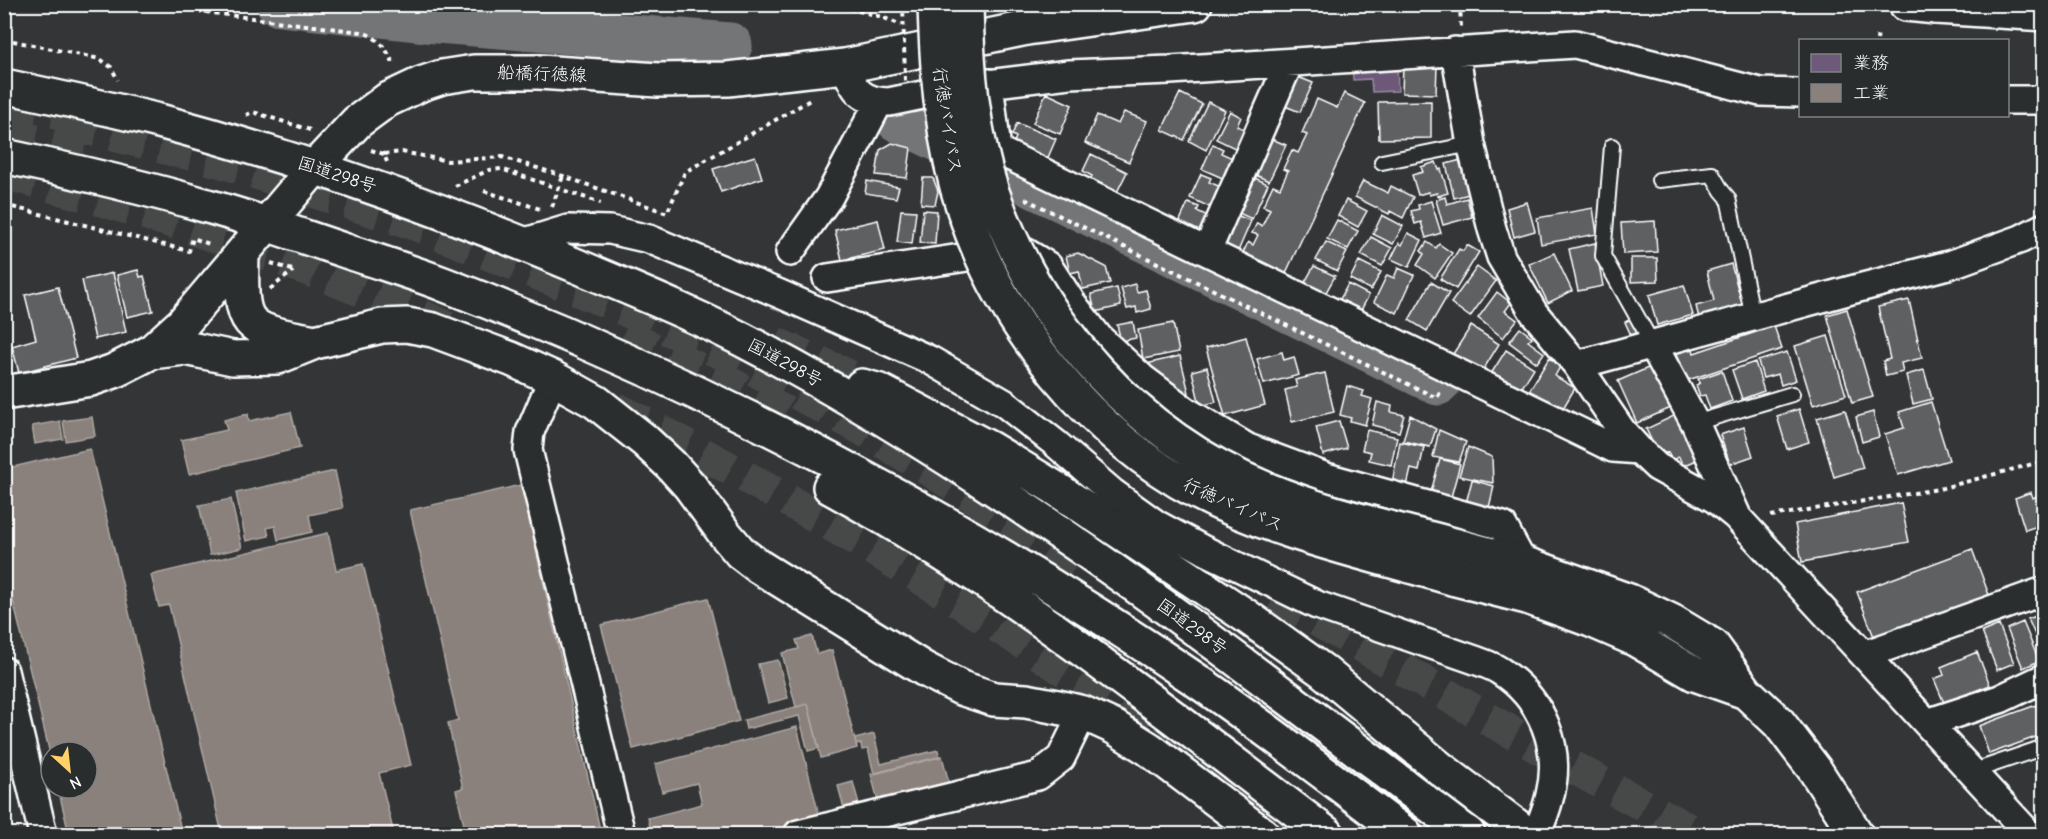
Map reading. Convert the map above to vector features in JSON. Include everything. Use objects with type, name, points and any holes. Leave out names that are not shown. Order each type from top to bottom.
[{"type":"main road","name":"行徳バイパス","points":[[935,4],[941,109],[947,141],[964,211],[984,259],[1010,310],[1048,364],[1103,424],[1133,450],[1168,475],[1200,493],[1256,518],[1305,535],[1452,578],[1527,597],[1635,639],[1695,674],[1746,693]]},
{"type":"main road","name":"行徳バイパス","points":[[966,4],[966,59],[978,135],[992,191],[1024,264],[1047,306],[1073,343],[1105,380],[1143,415],[1183,445],[1220,468],[1265,489],[1305,503],[1523,563],[1629,601],[1673,622],[1713,646],[1746,693],[1779,723],[1815,770],[1856,834]]},
{"type":"main road","name":"船橋行徳線","points":[[4,393],[91,379],[124,367],[151,352],[183,323],[315,167],[367,113],[405,91],[442,77],[474,72],[539,72],[658,80],[728,79],[845,66],[1027,28],[1195,4]]},
{"type":"main road","points":[[1926,5],[2043,14]]},
{"type":"main road","name":"国道298号","points":[[4,86],[156,120],[369,185],[522,243],[670,305],[757,347],[893,424],[1006,495],[1237,660],[1468,834]]},
{"type":"main road","points":[[4,156],[209,206],[439,282],[551,327],[715,401],[928,514],[1059,592],[1195,680],[1406,834]]},
{"type":"main road","points":[[242,254],[241,295],[249,321],[259,330],[315,342]]},
{"type":"main road","points":[[151,352],[185,348],[233,358],[278,357],[315,342],[382,326],[407,325],[433,330],[511,359],[553,378],[596,402],[644,440],[690,486],[730,540],[758,566],[924,669],[961,688],[994,699],[1026,701],[1083,713],[1114,727],[1149,749],[1262,834]]},
{"type":"main road","points":[[757,347],[833,377],[880,392],[989,448],[1056,488],[1246,616],[1323,671],[1441,769],[1527,834]]},
{"type":"main road","points":[[625,360],[783,461],[866,506],[938,550],[1038,617],[1327,834]]},
{"type":"street","points":[[845,66],[853,87],[879,102],[888,102],[956,88],[1069,74],[1289,63],[1575,44],[1760,92],[1799,93]]},
{"type":"street","points":[[1455,51],[1471,144],[1492,229],[1501,257],[1534,313],[1577,365],[1639,450],[1657,467],[1715,499],[1739,519],[2029,834]]},
{"type":"street","points":[[1206,251],[1289,63]]},
{"type":"street","points":[[989,83],[997,150],[1613,448],[1639,450]]},
{"type":"street","points":[[956,88],[965,145],[979,195],[1001,252]]},
{"type":"street","points":[[2009,99],[2043,100]]},
{"type":"street","points":[[790,252],[829,197],[879,102]]},
{"type":"street","points":[[4,173],[84,174]]},
{"type":"street","points":[[1577,365],[1952,264],[2020,239],[2043,227]]},
{"type":"street","points":[[522,243],[568,229],[610,230],[649,239],[801,303],[930,360],[1004,403],[1113,493],[1156,524],[1194,545],[1317,605],[1499,670],[1521,687],[1534,702],[1550,738],[1554,761],[1553,779],[1550,796],[1537,834]]},
{"type":"street","points":[[826,278],[1001,252],[1025,252],[1048,266],[1072,303],[1099,338],[1142,378],[1186,411],[1248,448],[1326,477],[1503,526],[1523,563]]},
{"type":"street","points":[[1653,345],[1695,423],[1739,519]]},
{"type":"street","points":[[553,378],[530,432],[528,450],[621,834]]},
{"type":"street","points":[[1864,655],[2043,591]]},
{"type":"street","points":[[4,671],[43,834]]},
{"type":"street","points":[[1927,723],[2000,699],[2043,678]]},
{"type":"street","points":[[798,834],[1038,776],[1061,758],[1083,713]]},
{"type":"lane","points":[[1382,162],[1471,144]]},
{"type":"lane","points":[[1612,146],[1603,256],[1653,345]]},
{"type":"lane","points":[[1659,180],[1712,174],[1728,198],[1753,317]]},
{"type":"lane","points":[[1695,423],[1792,394]]},
{"type":"lane","points":[[1971,772],[2043,747]]},
{"type":"path","points":[[143,4],[373,35],[383,45],[396,70]]},
{"type":"path","points":[[832,4],[900,24],[930,47]]},
{"type":"path","points":[[903,4],[905,81]]},
{"type":"path","points":[[1877,39],[1878,31]]},
{"type":"path","points":[[4,39],[100,59],[111,68],[121,84]]},
{"type":"path","points":[[665,219],[685,172],[811,100]]},
{"type":"path","points":[[243,116],[253,112],[311,130]]},
{"type":"path","points":[[379,152],[384,154],[402,152],[448,161],[502,157],[667,213]]},
{"type":"path","points":[[384,154],[387,163],[392,168]]},
{"type":"path","points":[[453,187],[494,168],[611,206]]},
{"type":"path","points":[[484,191],[550,213],[563,176]]},
{"type":"path","points":[[1019,196],[1437,399],[1444,383]]},
{"type":"path","points":[[4,205],[189,251],[193,238],[211,244]]},
{"type":"path","points":[[267,290],[293,271],[274,264]]},
{"type":"path","points":[[1739,519],[1940,489],[2043,461]]},
{"type":"building: 業務","points":[[1397,62],[1398,91],[1372,92],[1371,79],[1353,80],[1352,64]]},
{"type":"building: 工業","points":[[291,412],[300,448],[189,474],[181,440],[227,430],[224,420],[248,414],[249,421]]},
{"type":"building: 工業","points":[[92,417],[95,436],[66,441],[63,421]]},
{"type":"building: 工業","points":[[60,421],[63,439],[35,444],[32,426]]},
{"type":"building: 工業","points":[[90,449],[182,834],[69,834],[61,800],[99,800],[99,740],[47,740],[4,563],[4,469]]},
{"type":"building: 工業","points":[[335,471],[343,508],[309,515],[312,532],[278,540],[275,526],[267,528],[269,536],[246,541],[236,493]]},
{"type":"building: 工業","points":[[521,485],[601,834],[466,834],[456,790],[463,788],[448,723],[458,720],[410,510]]},
{"type":"building: 工業","points":[[231,499],[242,548],[210,555],[199,505]]},
{"type":"building: 工業","points":[[328,533],[336,570],[363,564],[411,765],[379,773],[394,834],[222,834],[169,605],[159,607],[151,575]]},
{"type":"building: 工業","points":[[708,598],[739,721],[633,749],[601,625]]},
{"type":"building: 工業","points":[[812,636],[817,654],[832,650],[857,748],[821,758],[808,704],[796,707],[782,653],[799,649],[796,640]]},
{"type":"building: 工業","points":[[778,660],[788,698],[768,703],[758,664]]},
{"type":"building: 工業","points":[[808,704],[819,748],[808,751],[799,716],[746,729],[744,720]]},
{"type":"building: 工業","points":[[797,727],[820,819],[758,834],[652,834],[648,818],[702,804],[697,783],[662,792],[655,764]]},
{"type":"building: 工業","points":[[874,734],[881,764],[938,750],[940,757],[874,774],[868,749],[862,750],[861,744],[856,745],[855,739]]},
{"type":"building: 工業","points":[[942,756],[950,787],[879,805],[871,774]]},
{"type":"building: 工業","points":[[853,782],[860,808],[845,812],[838,786]]},
{"type":"building: その他","points":[[1403,66],[1437,66],[1436,94],[1402,93]]},
{"type":"building: その他","points":[[1293,75],[1313,83],[1300,112],[1280,104]]},
{"type":"building: その他","points":[[1046,93],[1072,105],[1060,134],[1033,123]]},
{"type":"building: その他","points":[[1180,93],[1202,104],[1184,140],[1162,130]]},
{"type":"building: その他","points":[[1344,93],[1365,103],[1285,275],[1242,255],[1248,242],[1253,245],[1258,235],[1252,233],[1257,223],[1262,226],[1270,209],[1263,206],[1273,185],[1280,188],[1288,171],[1283,169],[1292,150],[1298,153],[1307,135],[1302,133],[1317,99],[1337,108]]},
{"type":"building: その他","points":[[1431,101],[1431,138],[1379,139],[1378,102]]},
{"type":"building: その他","points":[[1208,102],[1225,110],[1206,150],[1189,141]]},
{"type":"building: その他","points":[[1230,111],[1241,117],[1237,126],[1251,132],[1241,151],[1216,139]]},
{"type":"building: その他","points":[[1124,112],[1147,121],[1129,162],[1085,143],[1097,115],[1118,124]]},
{"type":"building: その他","points":[[1017,123],[1056,139],[1046,162],[1012,148],[1016,137],[1012,135]]},
{"type":"building: その他","points":[[1267,137],[1286,145],[1269,181],[1251,173]]},
{"type":"building: その他","points":[[892,143],[911,148],[907,178],[876,175],[880,150]]},
{"type":"building: その他","points":[[1213,144],[1223,149],[1221,153],[1237,160],[1227,180],[1202,169]]},
{"type":"building: その他","points":[[1091,154],[1127,172],[1116,194],[1089,181],[1092,176],[1083,171]]},
{"type":"building: その他","points":[[755,156],[762,178],[721,192],[713,169]]},
{"type":"building: その他","points":[[1461,160],[1469,194],[1454,198],[1446,164]]},
{"type":"building: その他","points":[[1436,162],[1439,170],[1441,169],[1448,193],[1438,196],[1437,193],[1429,195],[1428,192],[1418,195],[1412,175],[1423,172],[1421,167]]},
{"type":"building: その他","points":[[1201,174],[1211,178],[1209,182],[1225,189],[1216,210],[1190,198]]},
{"type":"building: その他","points":[[1248,175],[1268,184],[1252,219],[1232,210]]},
{"type":"building: その他","points":[[923,178],[933,178],[938,191],[935,205],[921,204]]},
{"type":"building: その他","points":[[867,181],[899,187],[896,198],[865,193]]},
{"type":"building: その他","points":[[1363,181],[1388,193],[1391,186],[1413,197],[1403,218],[1390,211],[1389,214],[1355,197]]},
{"type":"building: その他","points":[[1445,197],[1447,204],[1467,198],[1472,217],[1443,225],[1436,200]]},
{"type":"building: その他","points":[[1346,200],[1367,211],[1358,227],[1338,216]]},
{"type":"building: その他","points":[[1431,201],[1441,233],[1426,238],[1421,222],[1415,224],[1411,211],[1419,209],[1418,205]]},
{"type":"building: その他","points":[[1527,202],[1535,231],[1514,237],[1507,208]]},
{"type":"building: その他","points":[[1188,203],[1199,207],[1197,211],[1212,218],[1203,239],[1177,227]]},
{"type":"building: その他","points":[[1593,208],[1597,234],[1541,244],[1537,218]]},
{"type":"building: その他","points":[[901,210],[916,211],[912,244],[897,242]]},
{"type":"building: その他","points":[[923,210],[937,211],[935,244],[920,243]]},
{"type":"building: その他","points":[[1231,213],[1251,221],[1236,256],[1216,247]]},
{"type":"building: その他","points":[[1382,215],[1403,226],[1393,244],[1373,234]]},
{"type":"building: その他","points":[[878,220],[885,250],[842,260],[835,230]]},
{"type":"building: その他","points":[[1337,220],[1358,231],[1348,249],[1327,239]]},
{"type":"building: その他","points":[[1655,221],[1657,252],[1623,254],[1621,223]]},
{"type":"building: その他","points":[[1408,233],[1422,240],[1409,267],[1391,259],[1399,243],[1402,245]]},
{"type":"building: その他","points":[[1371,237],[1392,248],[1382,266],[1361,255]]},
{"type":"building: その他","points":[[1326,242],[1347,252],[1337,271],[1316,260]]},
{"type":"building: その他","points":[[1427,242],[1436,248],[1439,244],[1452,253],[1435,278],[1417,265],[1424,254],[1421,251]]},
{"type":"building: その他","points":[[1595,243],[1603,286],[1578,291],[1569,249]]},
{"type":"building: その他","points":[[1467,245],[1479,252],[1456,289],[1440,279],[1459,249],[1463,251]]},
{"type":"building: その他","points":[[1078,253],[1106,267],[1110,283],[1083,289],[1079,271],[1070,273],[1066,256]]},
{"type":"building: その他","points":[[1554,253],[1572,291],[1548,303],[1529,264]]},
{"type":"building: その他","points":[[1631,258],[1657,258],[1658,281],[1631,282]]},
{"type":"building: その他","points":[[1359,261],[1381,272],[1371,290],[1350,279]]},
{"type":"building: その他","points":[[1731,264],[1745,314],[1701,326],[1696,306],[1714,301],[1707,271]]},
{"type":"building: その他","points":[[1314,266],[1335,276],[1325,294],[1304,284]]},
{"type":"building: その他","points":[[1477,267],[1496,281],[1470,317],[1451,303]]},
{"type":"building: その他","points":[[1398,268],[1414,275],[1397,313],[1374,302],[1387,275],[1394,278]]},
{"type":"building: その他","points":[[138,270],[140,277],[144,276],[153,311],[127,317],[117,275]]},
{"type":"building: その他","points":[[113,273],[126,332],[95,339],[82,280]]},
{"type":"building: その他","points":[[1431,282],[1449,293],[1427,331],[1409,320]]},
{"type":"building: その他","points":[[1135,284],[1137,292],[1146,290],[1151,309],[1137,313],[1136,307],[1127,309],[1121,288]]},
{"type":"building: その他","points":[[1348,284],[1369,295],[1359,314],[1338,303]]},
{"type":"building: その他","points":[[1684,285],[1693,315],[1657,325],[1649,295]]},
{"type":"building: その他","points":[[58,287],[76,358],[19,373],[12,346],[36,339],[25,295]]},
{"type":"building: その他","points":[[1117,288],[1121,306],[1095,312],[1091,294]]},
{"type":"building: その他","points":[[1497,292],[1511,303],[1505,311],[1517,320],[1503,338],[1478,318]]},
{"type":"building: その他","points":[[1909,300],[1922,358],[1901,363],[1903,372],[1886,376],[1883,361],[1890,359],[1878,307]]},
{"type":"building: その他","points":[[1847,309],[1873,397],[1852,403],[1827,315]]},
{"type":"building: その他","points":[[1636,316],[1647,338],[1635,344],[1625,322]]},
{"type":"building: その他","points":[[1133,322],[1136,338],[1121,341],[1117,325]]},
{"type":"building: その他","points":[[1173,323],[1179,352],[1143,359],[1138,330]]},
{"type":"building: その他","points":[[1471,326],[1499,344],[1480,375],[1451,357]]},
{"type":"building: その他","points":[[1774,326],[1782,349],[1685,381],[1675,351],[1692,346],[1694,353]]},
{"type":"building: その他","points":[[1520,328],[1532,337],[1528,341],[1544,353],[1537,363],[1509,342]]},
{"type":"building: その他","points":[[1828,336],[1846,395],[1813,405],[1795,346]]},
{"type":"building: その他","points":[[1246,337],[1265,405],[1225,416],[1206,348]]},
{"type":"building: その他","points":[[1506,350],[1534,368],[1518,394],[1489,377]]},
{"type":"building: その他","points":[[1282,352],[1284,360],[1294,357],[1299,375],[1264,384],[1257,359]]},
{"type":"building: その他","points":[[1787,352],[1796,380],[1781,385],[1778,374],[1763,378],[1758,361]]},
{"type":"building: その他","points":[[1180,356],[1189,393],[1179,396],[1152,373],[1150,363]]},
{"type":"building: その他","points":[[1549,358],[1561,365],[1555,376],[1575,388],[1562,410],[1529,391]]},
{"type":"building: その他","points":[[1755,362],[1764,391],[1742,399],[1732,370]]},
{"type":"building: その他","points":[[1655,365],[1673,407],[1637,423],[1618,381]]},
{"type":"building: その他","points":[[1207,367],[1216,402],[1200,406],[1192,371]]},
{"type":"building: その他","points":[[1924,370],[1932,399],[1913,404],[1906,375]]},
{"type":"building: その他","points":[[1722,371],[1732,401],[1710,409],[1705,395],[1700,396],[1696,385],[1700,383],[1698,379]]},
{"type":"building: その他","points":[[1325,373],[1334,412],[1292,422],[1285,390],[1297,387],[1295,380]]},
{"type":"building: その他","points":[[1347,386],[1364,391],[1362,396],[1372,399],[1365,425],[1350,421],[1351,418],[1340,415]]},
{"type":"building: その他","points":[[1377,402],[1392,406],[1391,412],[1404,415],[1399,432],[1372,425]]},
{"type":"building: その他","points":[[1931,402],[1949,460],[1898,475],[1885,434],[1904,428],[1899,412]]},
{"type":"building: その他","points":[[1799,409],[1809,442],[1787,449],[1777,416]]},
{"type":"building: その他","points":[[1845,410],[1863,468],[1834,477],[1817,418]]},
{"type":"building: その他","points":[[1873,412],[1879,437],[1862,442],[1856,417]]},
{"type":"building: その他","points":[[1678,414],[1699,459],[1683,466],[1679,457],[1672,460],[1668,452],[1659,456],[1646,429]]},
{"type":"building: その他","points":[[1410,415],[1436,429],[1430,447],[1403,441]]},
{"type":"building: その他","points":[[1339,421],[1347,448],[1323,455],[1316,427]]},
{"type":"building: その他","points":[[1744,427],[1753,456],[1730,464],[1720,435]]},
{"type":"building: その他","points":[[1367,430],[1397,437],[1391,465],[1369,460],[1371,452],[1362,450]]},
{"type":"building: その他","points":[[1439,430],[1466,442],[1459,462],[1433,457]]},
{"type":"building: その他","points":[[1400,442],[1424,447],[1419,471],[1411,469],[1407,486],[1392,483]]},
{"type":"building: その他","points":[[1468,447],[1492,457],[1493,483],[1459,476]]},
{"type":"building: その他","points":[[1440,459],[1460,464],[1451,497],[1431,492]]},
{"type":"building: その他","points":[[1472,480],[1494,486],[1488,512],[1465,507]]},
{"type":"building: その他","points":[[2031,492],[2033,498],[2037,496],[2044,514],[2044,524],[2025,530],[2015,498]]},
{"type":"building: その他","points":[[1901,503],[1909,542],[1802,562],[1795,524]]},
{"type":"building: その他","points":[[1972,549],[1989,595],[1874,637],[1857,592]]},
{"type":"building: その他","points":[[2044,613],[2044,655],[2028,619]]},
{"type":"building: その他","points":[[2023,622],[2039,661],[2023,668],[2007,629]]},
{"type":"building: その他","points":[[1999,625],[2014,663],[1997,670],[1982,632]]},
{"type":"building: その他","points":[[1977,652],[1990,685],[1944,703],[1934,679],[1944,675],[1941,667]]},
{"type":"building: その他","points":[[2036,705],[2044,724],[2044,734],[1989,754],[1979,726]]},
{"type":"waterway","points":[[279,4],[425,20],[730,45]]},
{"type":"waterway","points":[[897,119],[1438,383]]},
{"type":"tunnel","points":[[4,106],[92,118]]},
{"type":"tunnel","points":[[65,123],[222,162],[417,225],[607,302],[737,360],[862,429],[980,501],[1086,570]]},
{"type":"tunnel","points":[[4,133],[98,153]]},
{"type":"tunnel","points":[[4,173],[61,188],[229,241],[339,282],[447,327]]},
{"type":"tunnel","points":[[623,335],[726,381],[798,419]]},
{"type":"tunnel","points":[[775,343],[890,394]]},
{"type":"tunnel","points":[[615,408],[797,505],[974,611],[1300,834]]},
{"type":"tunnel","points":[[1275,596],[1563,762],[1697,834]]},
{"type":"tunnel","points":[[1385,803],[1427,834]]}]
